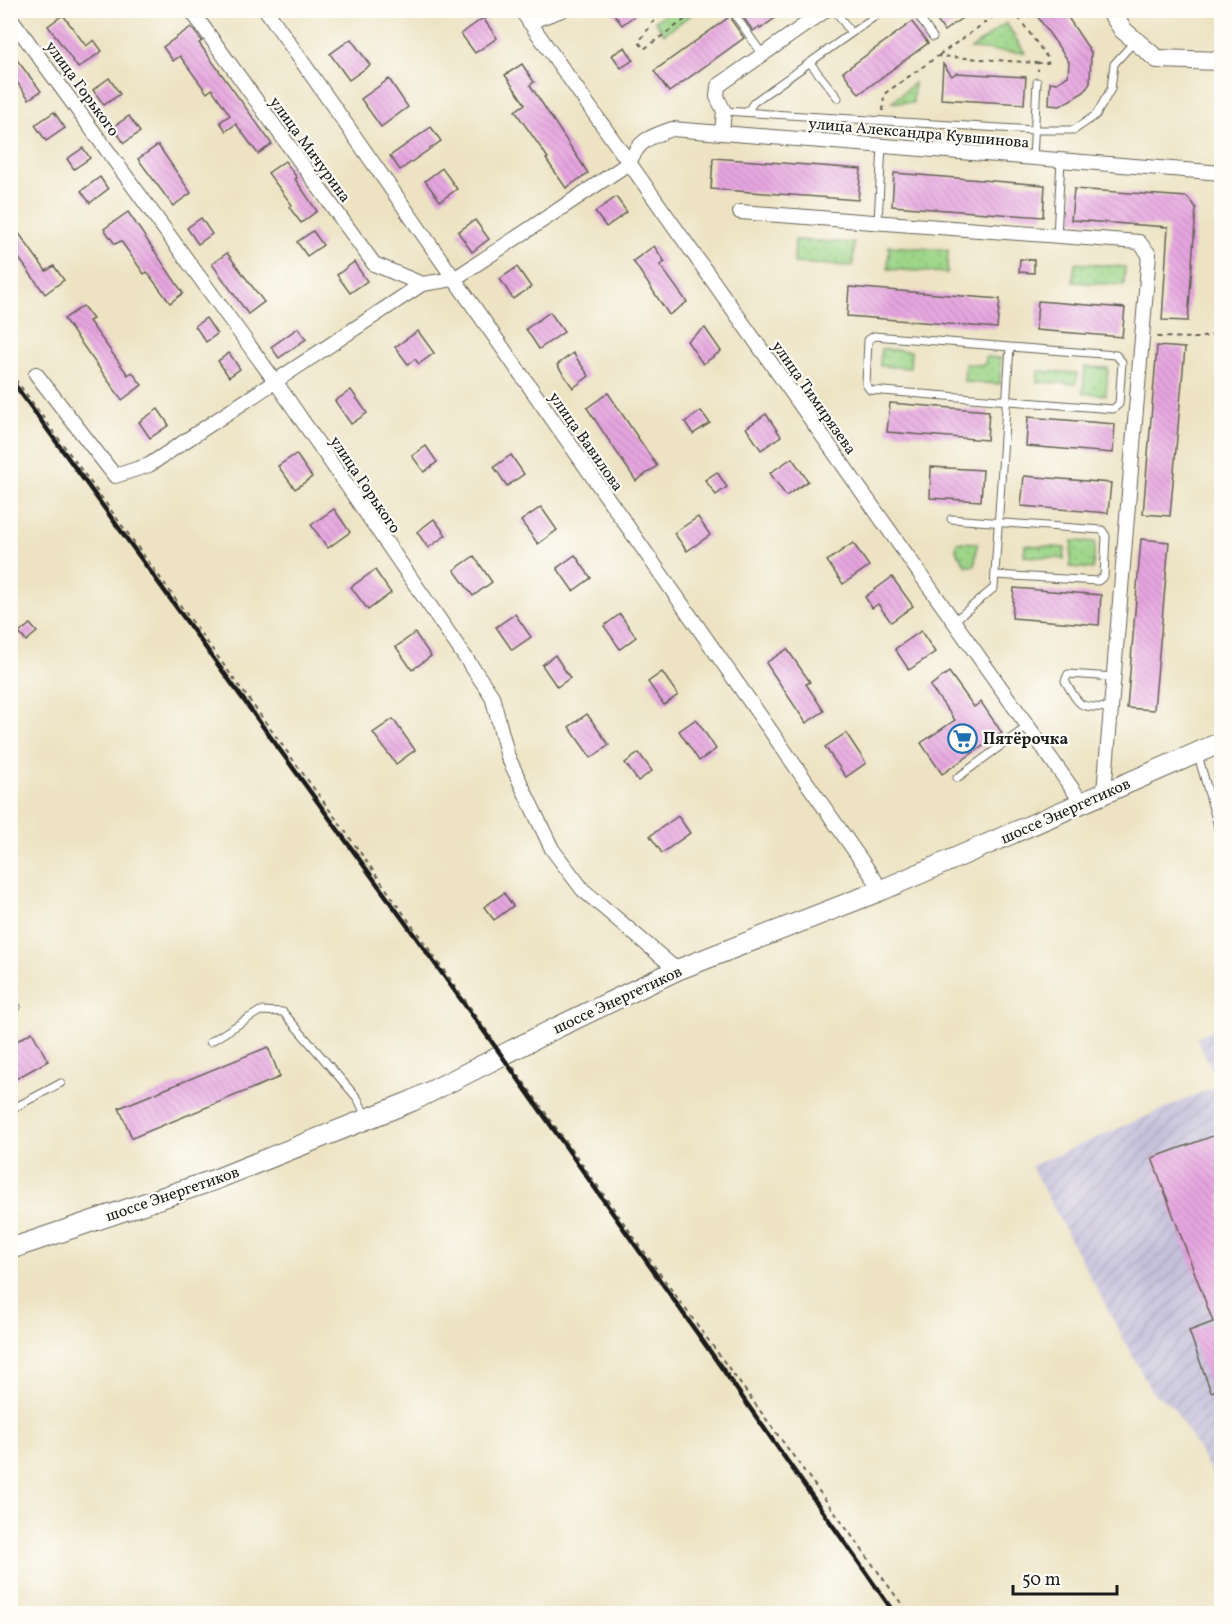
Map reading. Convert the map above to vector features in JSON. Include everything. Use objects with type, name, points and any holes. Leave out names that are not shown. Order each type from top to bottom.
[{"type":"main road","name":"шоссе Энергетиков","points":[[10,1249],[214,1180],[412,1101],[677,970],[882,890],[1221,742]]},
{"type":"street","name":"улица Мичурина","points":[[191,10],[374,264],[422,284]]},
{"type":"street","name":"улица Вавилова","points":[[266,10],[882,890]]},
{"type":"street","points":[[525,16],[562,10]]},
{"type":"street","points":[[722,132],[724,111],[717,97],[718,86],[826,10]]},
{"type":"street","points":[[1110,10],[1124,30],[1157,59],[1221,61]]},
{"type":"street","name":"улица Тимирязева","points":[[525,16],[1083,804]]},
{"type":"street","name":"улица Горького","points":[[10,17],[275,381],[492,696],[508,757],[552,849],[583,890],[677,970]]},
{"type":"street","name":"улица Александра Кувшинова","points":[[629,164],[635,149],[652,136],[672,129],[1221,173]]},
{"type":"street","points":[[36,374],[115,476],[149,465],[422,284],[454,279],[629,164]]},
{"type":"street","points":[[741,212],[1138,242],[1149,254],[1104,792]]},
{"type":"lane","points":[[835,10],[851,33]]},
{"type":"lane","points":[[747,112],[754,102],[884,10]]},
{"type":"lane","points":[[914,10],[933,37]]},
{"type":"lane","points":[[737,18],[763,55]]},
{"type":"lane","points":[[724,111],[1035,130],[1074,130],[1096,115],[1111,89],[1114,64],[1135,40]]},
{"type":"lane","points":[[810,63],[838,98]]},
{"type":"lane","points":[[1033,158],[1037,82]]},
{"type":"lane","points":[[878,222],[882,145]]},
{"type":"lane","points":[[1057,236],[1061,160]]},
{"type":"lane","points":[[874,336],[1116,356],[1122,362],[1119,404],[1113,409],[1007,400],[870,390],[866,384],[868,340],[874,336]]},
{"type":"lane","points":[[954,621],[994,588],[1010,347]]},
{"type":"lane","points":[[951,519],[1102,530],[1106,536],[1104,576],[1098,581],[995,575]]},
{"type":"lane","points":[[1111,708],[1083,706],[1078,703],[1065,681],[1068,674],[1114,677]]},
{"type":"lane","points":[[957,778],[1028,726]]},
{"type":"lane","points":[[1198,752],[1221,841]]},
{"type":"lane","points":[[210,1042],[260,1011],[283,1012],[358,1099],[367,1119]]},
{"type":"lane","points":[[10,1110],[61,1083]]},
{"type":"path","points":[[669,10],[653,22],[639,42],[644,49],[698,10]]},
{"type":"path","points":[[882,120],[884,94],[1004,10]]},
{"type":"path","points":[[938,56],[1048,63],[1049,60],[1013,10]]},
{"type":"path","points":[[1037,82],[1038,63]]},
{"type":"path","points":[[1142,337],[1198,338],[1221,333]]},
{"type":"path","points":[[10,372],[350,838],[665,1281],[909,1614]]},
{"type":"shaded area","points":[[1221,1027],[1221,1489],[1173,1407],[1152,1392],[1031,1166],[1219,1085],[1196,1037]]},
{"type":"green space","points":[[671,10],[695,12],[664,34],[655,21]]},
{"type":"green space","points":[[1006,23],[1025,53],[971,49]]},
{"type":"green space","points":[[914,83],[913,103],[892,102]]},
{"type":"green space","points":[[795,240],[854,243],[853,266],[794,263]]},
{"type":"green space","points":[[889,246],[948,250],[947,273],[888,269]]},
{"type":"green space","points":[[1075,263],[1125,267],[1124,285],[1073,282]]},
{"type":"green space","points":[[881,349],[911,351],[910,368],[880,366]]},
{"type":"green space","points":[[986,357],[1001,358],[1000,384],[964,382],[965,364],[985,365]]},
{"type":"green space","points":[[1085,367],[1108,368],[1106,395],[1083,393]]},
{"type":"green space","points":[[1038,371],[1077,373],[1076,384],[1037,382]]},
{"type":"green space","points":[[1072,541],[1095,542],[1093,569],[1070,567]]},
{"type":"green space","points":[[957,542],[977,543],[975,566],[966,566],[956,550]]},
{"type":"green space","points":[[1025,545],[1065,548],[1064,559],[1024,556]]},
{"type":"building","points":[[611,10],[642,10],[622,25]]},
{"type":"building","points":[[738,10],[786,10],[760,29],[759,27],[753,31],[741,14],[735,13]]},
{"type":"building","points":[[930,10],[973,10],[944,31]]},
{"type":"building","points":[[1033,10],[1063,10],[1091,52],[1090,83],[1084,92],[1060,106],[1049,105],[1050,82],[1057,83],[1068,76],[1069,62]]},
{"type":"building","points":[[63,15],[86,46],[94,40],[102,51],[78,68],[48,26]]},
{"type":"building","points":[[732,15],[732,21],[744,38],[669,92],[654,71]]},
{"type":"building","points":[[483,18],[497,38],[475,53],[461,34]]},
{"type":"building","points":[[912,22],[928,43],[859,94],[843,72]]},
{"type":"building","points":[[191,27],[202,41],[199,43],[272,144],[258,154],[236,124],[226,131],[220,122],[230,115],[212,89],[207,93],[180,56],[173,61],[163,47]]},
{"type":"building","points":[[351,39],[370,65],[349,80],[330,54]]},
{"type":"building","points":[[625,47],[633,60],[621,68],[612,55]]},
{"type":"building","points":[[10,51],[41,91],[29,99],[10,73]]},
{"type":"building","points":[[522,64],[534,82],[530,85],[588,173],[566,188],[515,111],[525,104],[505,75]]},
{"type":"building","points":[[943,64],[952,76],[956,73],[1026,77],[1024,104],[941,99]]},
{"type":"building","points":[[109,78],[120,94],[104,105],[93,90]]},
{"type":"building","points":[[389,79],[408,107],[381,127],[361,99]]},
{"type":"building","points":[[54,112],[65,128],[46,141],[35,125]]},
{"type":"building","points":[[129,116],[140,132],[124,143],[113,127]]},
{"type":"building","points":[[431,127],[441,141],[400,170],[390,156]]},
{"type":"building","points":[[158,145],[191,193],[173,206],[138,159]]},
{"type":"building","points":[[83,148],[90,158],[74,169],[67,159]]},
{"type":"building","points":[[713,158],[861,169],[858,200],[711,189]]},
{"type":"building","points":[[285,161],[317,211],[301,223],[289,207],[292,205],[268,173]]},
{"type":"building","points":[[442,168],[457,189],[440,201],[425,181]]},
{"type":"building","points":[[894,173],[1045,185],[1043,217],[892,206]]},
{"type":"building","points":[[100,177],[108,189],[90,203],[81,191]]},
{"type":"building","points":[[1074,189],[1187,197],[1196,208],[1188,321],[1162,320],[1168,227],[1071,220]]},
{"type":"building","points":[[616,197],[627,212],[606,227],[595,212]]},
{"type":"building","points":[[128,212],[183,293],[170,303],[147,272],[144,274],[121,241],[115,244],[104,229]]},
{"type":"building","points":[[201,218],[212,234],[198,244],[187,228]]},
{"type":"building","points":[[475,220],[489,239],[472,252],[458,232]]},
{"type":"building","points":[[313,231],[323,245],[307,256],[297,242]]},
{"type":"building","points":[[18,232],[46,271],[54,266],[64,280],[45,294],[10,246],[10,237]]},
{"type":"building","points":[[654,246],[665,262],[660,265],[687,302],[669,315],[633,261]]},
{"type":"building","points":[[227,253],[264,302],[248,314],[212,264]]},
{"type":"building","points":[[1020,259],[1034,260],[1034,273],[1019,272]]},
{"type":"building","points":[[354,262],[367,281],[350,293],[337,275]]},
{"type":"building","points":[[517,267],[531,287],[513,299],[500,279]]},
{"type":"building","points":[[849,287],[1000,299],[997,328],[847,316]]},
{"type":"building","points":[[1038,301],[1125,308],[1122,337],[1036,330]]},
{"type":"building","points":[[83,306],[93,319],[89,321],[128,375],[132,372],[142,385],[122,400],[64,319]]},
{"type":"building","points":[[550,312],[564,332],[539,349],[526,329]]},
{"type":"building","points":[[206,318],[217,334],[206,342],[195,326]]},
{"type":"building","points":[[298,328],[306,339],[279,358],[271,347]]},
{"type":"building","points":[[705,328],[721,351],[703,364],[687,341]]},
{"type":"building","points":[[418,331],[434,353],[419,364],[415,359],[408,364],[395,347]]},
{"type":"building","points":[[1157,346],[1185,348],[1170,516],[1143,514]]},
{"type":"building","points":[[229,353],[240,369],[229,377],[218,361]]},
{"type":"building","points":[[573,353],[589,376],[573,388],[557,365]]},
{"type":"building","points":[[351,390],[367,413],[351,424],[335,401]]},
{"type":"building","points":[[608,393],[657,466],[636,481],[587,408]]},
{"type":"building","points":[[890,403],[989,411],[987,440],[887,432]]},
{"type":"building","points":[[158,409],[169,425],[150,438],[139,422]]},
{"type":"building","points":[[701,411],[710,423],[693,434],[685,422]]},
{"type":"building","points":[[766,414],[781,436],[761,450],[746,428]]},
{"type":"building","points":[[1028,417],[1115,424],[1113,453],[1026,446]]},
{"type":"building","points":[[426,446],[437,462],[424,472],[412,456]]},
{"type":"building","points":[[296,454],[312,477],[295,489],[278,466]]},
{"type":"building","points":[[511,455],[524,474],[507,486],[494,467]]},
{"type":"building","points":[[792,458],[808,481],[786,496],[770,473]]},
{"type":"building","points":[[931,467],[983,470],[981,501],[930,498]]},
{"type":"building","points":[[717,472],[727,487],[716,495],[705,480]]},
{"type":"building","points":[[1024,476],[1111,483],[1108,513],[1021,506]]},
{"type":"building","points":[[541,507],[557,530],[538,544],[521,521]]},
{"type":"building","points":[[334,509],[350,532],[328,548],[311,525]]},
{"type":"building","points":[[698,517],[710,535],[687,551],[674,533]]},
{"type":"building","points":[[434,519],[446,535],[428,548],[417,532]]},
{"type":"building","points":[[1141,539],[1169,542],[1154,710],[1127,708]]},
{"type":"building","points":[[853,543],[869,566],[843,584],[827,561]]},
{"type":"building","points":[[575,555],[591,578],[573,591],[557,568]]},
{"type":"building","points":[[474,556],[492,582],[473,596],[454,570]]},
{"type":"building","points":[[375,570],[391,593],[368,610],[351,587]]},
{"type":"building","points":[[892,577],[913,606],[891,622],[878,604],[872,608],[865,597]]},
{"type":"building","points":[[1014,588],[1101,595],[1099,625],[1012,618]]},
{"type":"building","points":[[515,614],[531,637],[512,650],[496,627]]},
{"type":"building","points":[[620,614],[636,637],[620,649],[604,626]]},
{"type":"building","points":[[30,624],[37,632],[26,641],[19,633]]},
{"type":"building","points":[[921,631],[935,652],[909,670],[895,649]]},
{"type":"building","points":[[415,633],[431,656],[412,670],[396,647]]},
{"type":"building","points":[[787,649],[810,682],[806,684],[824,711],[806,723],[766,663]]},
{"type":"building","points":[[555,655],[570,678],[557,687],[542,665]]},
{"type":"building","points":[[662,672],[678,695],[664,705],[648,682]]},
{"type":"building","name":"Пятёрочка","points":[[949,672],[974,707],[981,702],[1002,733],[942,774],[921,743],[955,720],[930,686]]},
{"type":"building","points":[[587,714],[609,745],[591,758],[569,727]]},
{"type":"building","points":[[393,719],[415,750],[396,764],[373,733]]},
{"type":"building","points":[[696,719],[716,749],[699,761],[679,731]]},
{"type":"building","points":[[846,733],[866,763],[846,777],[825,747]]},
{"type":"building","points":[[639,753],[652,771],[638,781],[625,763]]},
{"type":"building","points":[[678,816],[690,833],[662,853],[650,836]]},
{"type":"building","points":[[504,893],[513,906],[494,920],[484,907]]},
{"type":"building","points":[[32,1032],[48,1061],[10,1082],[10,1045]]},
{"type":"building","points":[[268,1047],[280,1077],[132,1138],[119,1108]]},
{"type":"building","points":[[1221,1133],[1221,1388],[1211,1392],[1189,1331],[1213,1322],[1152,1158]]},
{"type":"railway","points":[[10,378],[502,1056],[895,1614]]},
{"type":"place","name":"Пятёрочка","points":[[962,738]]}]
